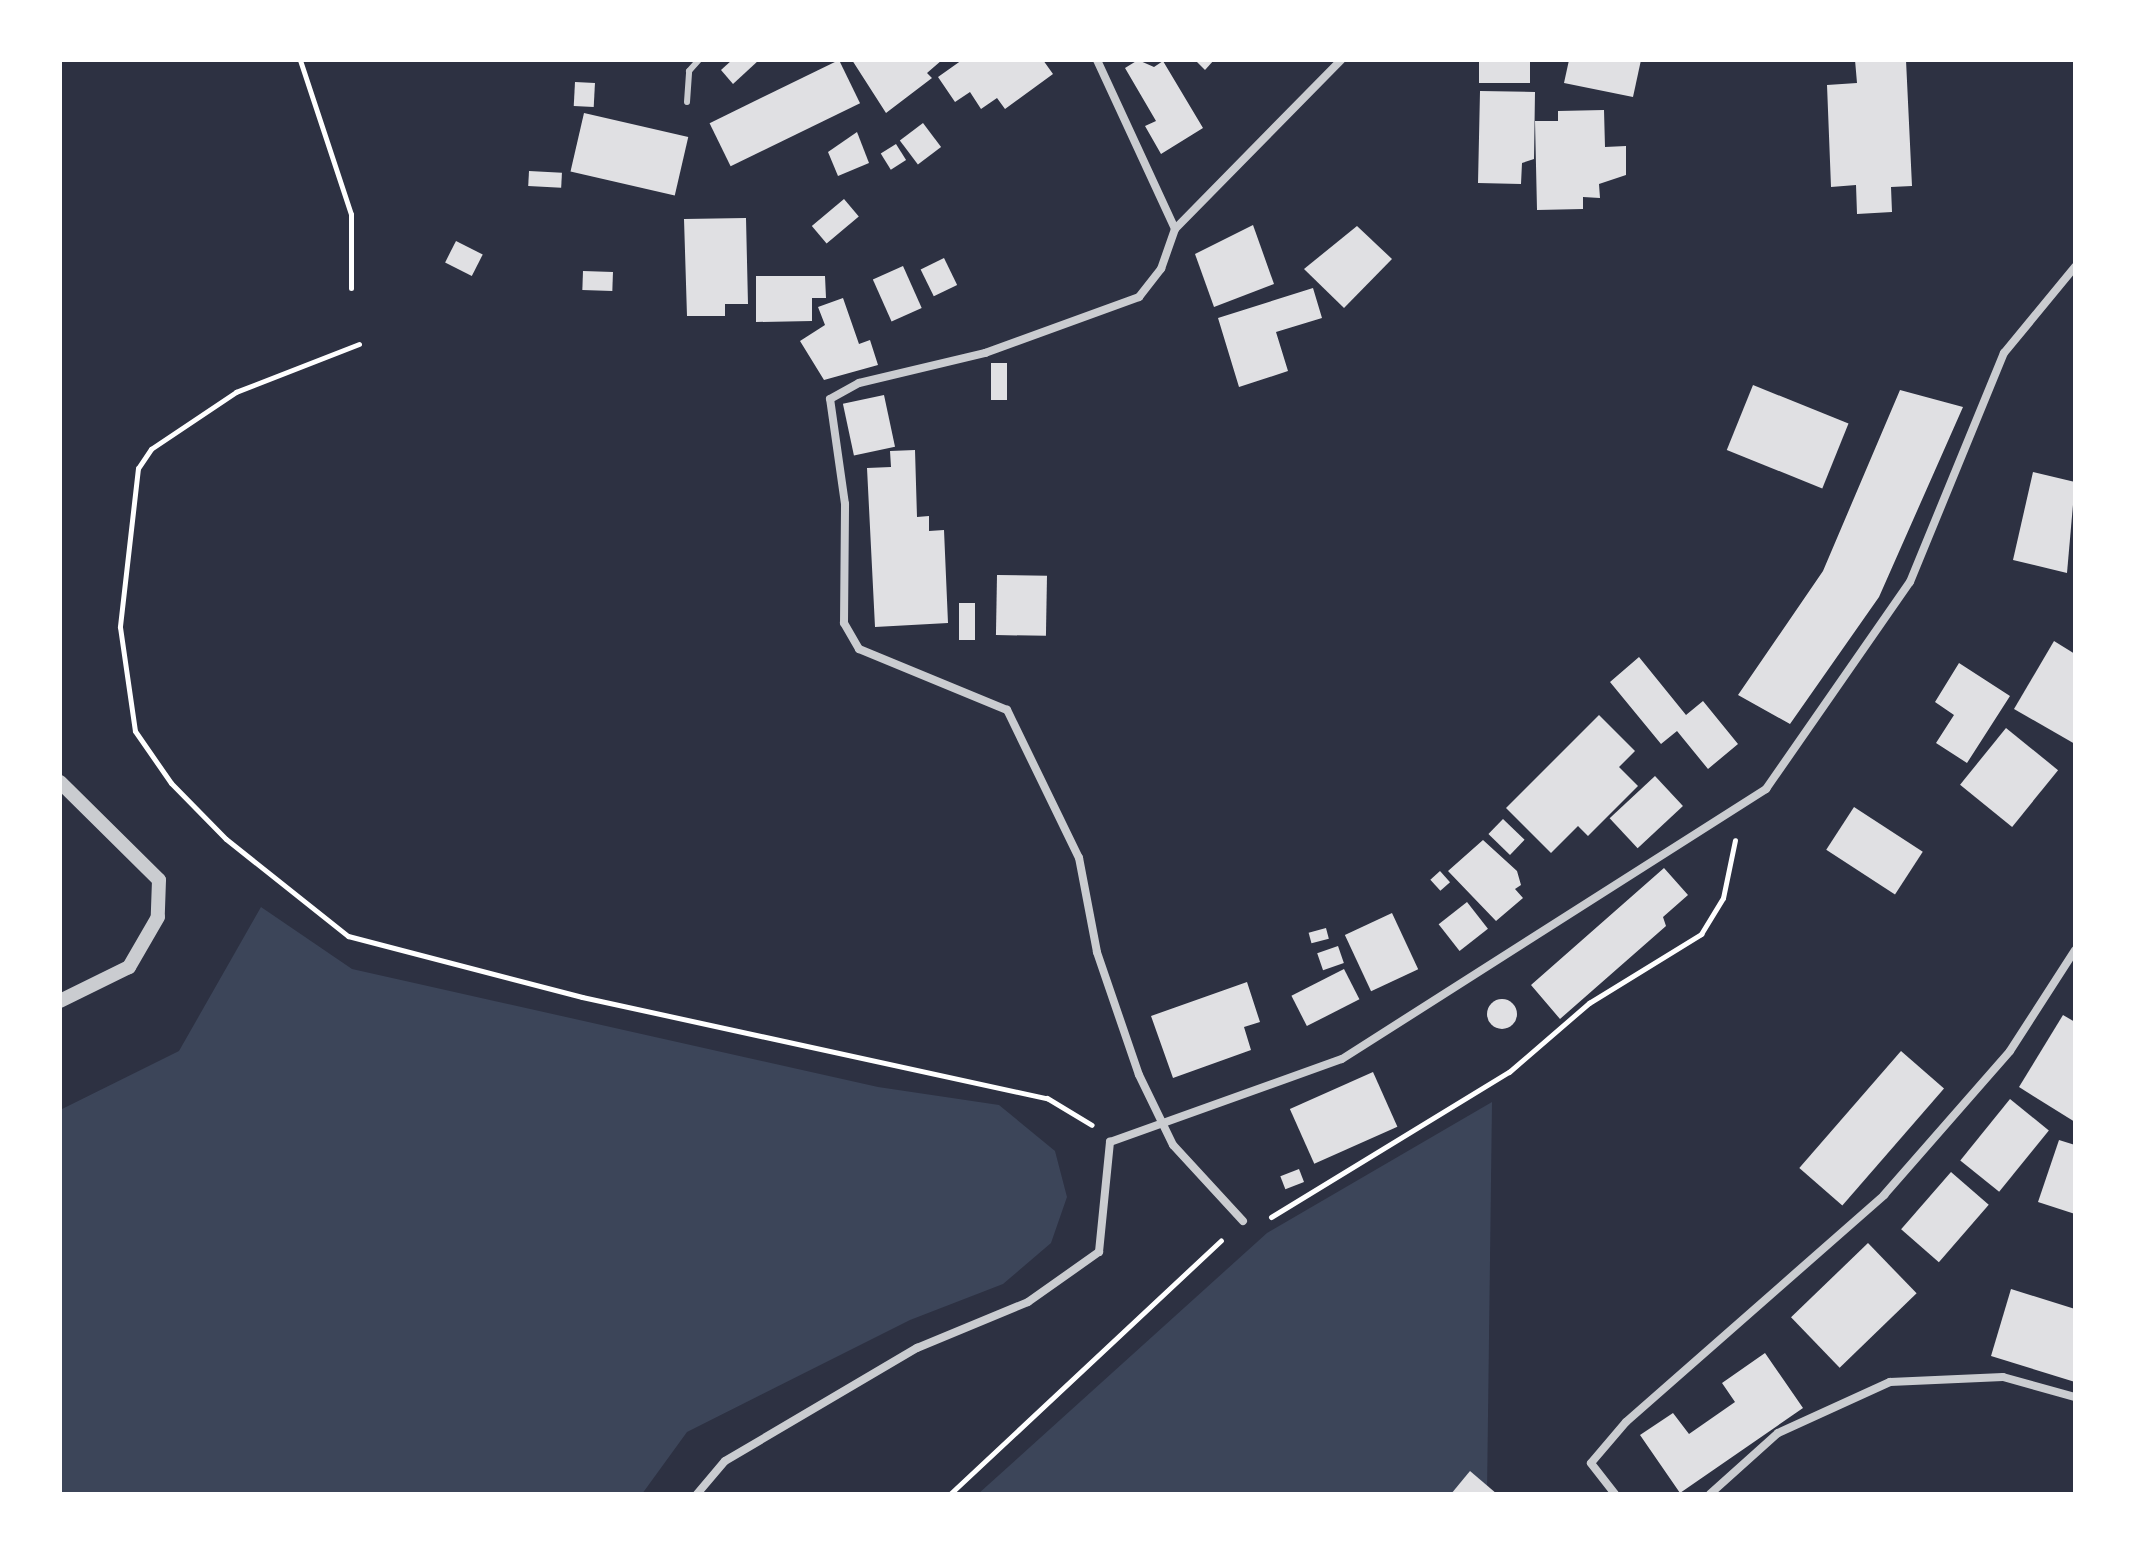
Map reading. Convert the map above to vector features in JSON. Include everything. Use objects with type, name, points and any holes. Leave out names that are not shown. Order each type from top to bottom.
[{"type":"street","points":[[1097,60],[1175,229]]},
{"type":"street","points":[[1243,1221],[1173,1145],[1162,1123],[1113,1006],[1079,858],[1007,710],[859,649],[844,623],[845,504],[829,411],[837,392],[859,383],[985,353],[1139,297],[1161,269],[1175,229],[1341,60]]},
{"type":"street","points":[[697,1494],[725,1461],[917,1348],[1028,1302],[1099,1252],[1110,1142],[1342,1059],[1766,789],[1910,582],[2004,353],[2074,279],[2075,267]]},
{"type":"street","points":[[60,782],[159,880],[158,917],[129,967],[60,1001]]},
{"type":"street","points":[[1615,1494],[1591,1463],[1626,1422],[1884,1195],[2010,1051],[2075,950]]},
{"type":"street","points":[[1710,1494],[1778,1433],[1890,1382],[2003,1377],[2075,1397]]},
{"type":"lane","points":[[687,102],[689,71],[699,60]]},
{"type":"path","points":[[300,60],[351,214],[351,288]]},
{"type":"path","points":[[359,344],[236,392],[151,449],[138,468],[120,627],[135,731],[171,783],[226,839],[348,936],[582,997],[1047,1098],[1110,1142]]},
{"type":"path","points":[[950,1494],[1243,1221],[1270,1218],[1333,1184],[1467,1100],[1551,1041],[1601,995],[1701,934],[1736,856],[1735,808]]},
{"type":"shaded area","points":[[261,907],[352,969],[878,1087],[999,1105],[1055,1151],[1067,1197],[1051,1243],[1003,1284],[910,1320],[687,1432],[642,1494],[60,1494],[60,1110],[179,1051]]},
{"type":"shaded area","points":[[1492,1102],[1487,1494],[978,1494],[1267,1233]]},
{"type":"building","points":[[732,60],[759,60],[733,84],[721,70]]},
{"type":"building","points":[[839,60],[860,103],[731,166],[710,123]]},
{"type":"building","points":[[852,60],[942,60],[927,73],[932,78],[886,113]]},
{"type":"building","points":[[962,60],[1043,60],[1053,74],[1005,109],[997,98],[981,109],[970,92],[955,102],[938,77]]},
{"type":"building","points":[[1138,60],[1154,67],[1163,61],[1203,128],[1161,154],[1145,126],[1156,121],[1125,68]]},
{"type":"building","points":[[1195,60],[1214,60],[1205,70]]},
{"type":"building","points":[[1479,60],[1530,60],[1530,83],[1479,83]]},
{"type":"building","points":[[1569,60],[1641,60],[1633,97],[1564,83]]},
{"type":"building","points":[[1855,60],[1906,60],[1912,186],[1891,187],[1892,212],[1857,214],[1856,185],[1831,187],[1827,85],[1857,83]]},
{"type":"building","points":[[575,82],[595,83],[594,107],[574,106]]},
{"type":"building","points":[[1480,91],[1535,92],[1534,159],[1522,163],[1521,184],[1478,183]]},
{"type":"building","points":[[1604,110],[1605,147],[1626,146],[1626,175],[1599,184],[1600,198],[1583,197],[1583,209],[1537,210],[1535,121],[1558,121],[1558,111]]},
{"type":"building","points":[[584,113],[688,137],[675,196],[571,171]]},
{"type":"building","points":[[923,123],[941,147],[918,164],[900,140]]},
{"type":"building","points":[[857,132],[869,163],[838,176],[828,152]]},
{"type":"building","points":[[896,144],[906,160],[891,170],[881,154]]},
{"type":"building","points":[[529,171],[562,173],[561,188],[528,186]]},
{"type":"building","points":[[844,199],[859,217],[827,244],[812,226]]},
{"type":"building","points":[[746,218],[748,304],[725,304],[725,316],[687,316],[684,219]]},
{"type":"building","points":[[1253,225],[1274,284],[1214,307],[1195,254]]},
{"type":"building","points":[[1357,226],[1392,259],[1344,308],[1304,269]]},
{"type":"building","points":[[456,241],[483,255],[472,276],[445,262]]},
{"type":"building","points":[[944,258],[957,285],[934,296],[921,269]]},
{"type":"building","points":[[903,266],[922,308],[892,321],[873,279]]},
{"type":"building","points":[[583,271],[613,272],[612,291],[582,290]]},
{"type":"building","points":[[756,276],[825,276],[826,298],[812,298],[812,321],[756,322]]},
{"type":"building","points":[[1313,288],[1322,318],[1276,332],[1288,371],[1239,387],[1218,318]]},
{"type":"building","points":[[843,298],[859,344],[870,340],[878,365],[824,380],[800,341],[825,325],[818,307]]},
{"type":"building","points":[[991,363],[1007,363],[1007,400],[991,400]]},
{"type":"building","points":[[1753,385],[1848,424],[1822,488],[1727,450]]},
{"type":"building","points":[[1900,390],[1963,407],[1879,597],[1790,724],[1738,695],[1823,571]]},
{"type":"building","points":[[884,395],[895,447],[854,456],[843,404]]},
{"type":"building","points":[[915,450],[917,517],[929,516],[929,531],[944,530],[948,623],[875,627],[867,468],[891,467],[890,451]]},
{"type":"building","points":[[2033,472],[2075,482],[2067,573],[2013,560]]},
{"type":"building","points":[[997,575],[1047,576],[1046,636],[996,635]]},
{"type":"building","points":[[959,603],[975,603],[975,640],[959,640]]},
{"type":"building","points":[[2054,641],[2075,654],[2075,744],[2014,709]]},
{"type":"building","points":[[1639,657],[1686,715],[1703,701],[1738,744],[1708,769],[1677,731],[1661,744],[1610,682]]},
{"type":"building","points":[[1959,663],[2010,696],[1967,763],[1936,743],[1954,715],[1935,702]]},
{"type":"building","points":[[1599,715],[1635,751],[1619,767],[1638,786],[1588,836],[1578,826],[1551,853],[1506,808]]},
{"type":"building","points":[[2006,728],[2058,770],[2012,827],[1960,785]]},
{"type":"building","points":[[1655,776],[1683,806],[1638,848],[1610,818]]},
{"type":"building","points":[[1854,807],[1923,852],[1895,894],[1826,850]]},
{"type":"building","points":[[1503,819],[1525,840],[1510,855],[1488,834]]},
{"type":"building","points":[[1483,840],[1517,871],[1521,885],[1515,889],[1523,898],[1496,921],[1448,871]]},
{"type":"building","points":[[1664,868],[1688,895],[1663,917],[1666,926],[1560,1019],[1531,985]]},
{"type":"building","points":[[1440,871],[1450,882],[1440,891],[1430,880]]},
{"type":"building","points":[[1467,902],[1488,929],[1460,951],[1439,924]]},
{"type":"building","points":[[1392,913],[1418,969],[1371,991],[1345,935]]},
{"type":"building","points":[[1326,928],[1329,939],[1311,943],[1309,933]]},
{"type":"building","points":[[1338,946],[1344,963],[1323,970],[1317,953]]},
{"type":"building","points":[[1344,969],[1359,999],[1307,1026],[1291,996]]},
{"type":"building","points":[[1247,982],[1260,1022],[1244,1027],[1251,1050],[1173,1078],[1151,1016]]},
{"type":"building","points":[[1502,999],[1513,1003],[1517,1014],[1513,1025],[1502,1029],[1491,1025],[1487,1014],[1491,1003]]},
{"type":"building","points":[[2063,1015],[2075,1022],[2075,1122],[2019,1087]]},
{"type":"building","points":[[1901,1051],[1944,1088],[1842,1205],[1799,1168]]},
{"type":"building","points":[[1373,1072],[1397,1127],[1314,1164],[1290,1109]]},
{"type":"building","points":[[2010,1099],[2049,1130],[1999,1192],[1960,1160]]},
{"type":"building","points":[[2059,1140],[2075,1145],[2075,1214],[2038,1202]]},
{"type":"building","points":[[1299,1169],[1304,1182],[1285,1189],[1280,1176]]},
{"type":"building","points":[[1951,1172],[1989,1205],[1939,1262],[1901,1229]]},
{"type":"building","points":[[1868,1243],[1917,1293],[1840,1368],[1791,1317]]},
{"type":"building","points":[[2011,1289],[2075,1309],[2075,1382],[1991,1356]]},
{"type":"building","points":[[1765,1353],[1803,1408],[1680,1493],[1640,1435],[1673,1413],[1689,1434],[1735,1402],[1722,1383]]},
{"type":"building","points":[[1470,1471],[1497,1494],[1451,1494]]}]
